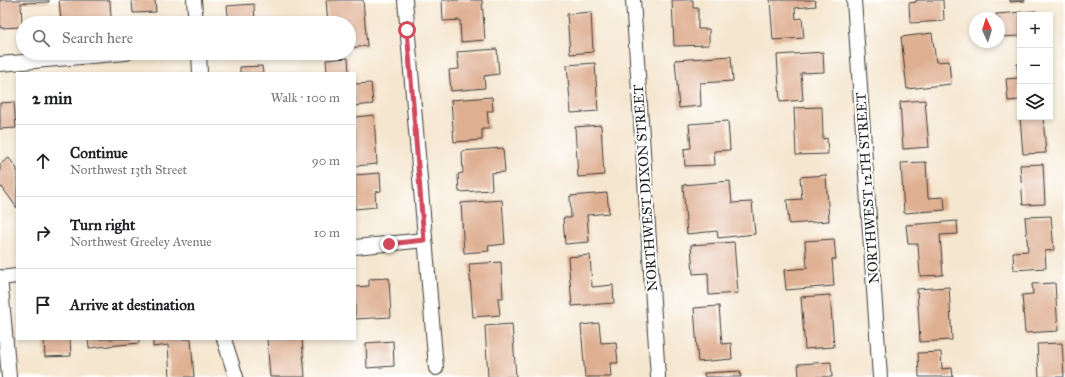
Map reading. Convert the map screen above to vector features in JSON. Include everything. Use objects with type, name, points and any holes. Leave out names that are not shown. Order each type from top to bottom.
[{"type":"street","points":[[194,0],[195,16]]},
{"type":"street","points":[[405,0],[424,240],[436,368]]},
{"type":"street","name":"NORTHWEST DIXON STREET","points":[[633,0],[658,377]]},
{"type":"street","name":"NORTHWEST 12TH STREET","points":[[854,0],[880,377]]},
{"type":"street","points":[[0,64],[46,60]]},
{"type":"street","points":[[199,60],[200,72]]},
{"type":"street","points":[[356,247],[424,240]]},
{"type":"street","points":[[9,377],[0,277],[16,276]]},
{"type":"street","points":[[224,340],[236,377]]},
{"type":"building","points":[[0,0],[49,0],[49,2],[21,3],[22,16],[16,16],[16,27],[0,28]]},
{"type":"building","points":[[59,0],[110,0],[111,16],[60,16]]},
{"type":"building","points":[[132,0],[155,0],[156,12],[133,13]]},
{"type":"building","points":[[326,0],[363,0],[367,46],[356,47],[356,16],[327,16]]},
{"type":"building","points":[[442,0],[482,0],[485,40],[461,42],[460,20],[443,21]]},
{"type":"building","points":[[672,0],[693,0],[693,8],[698,8],[698,29],[709,29],[709,45],[674,46]]},
{"type":"building","points":[[770,0],[815,0],[816,6],[795,8],[796,19],[802,18],[804,38],[773,40]]},
{"type":"building","points":[[916,0],[943,0],[944,21],[910,23],[909,3],[916,2]]},
{"type":"building","points":[[1010,0],[1025,0],[1025,1],[1010,2]]},
{"type":"building","points":[[254,4],[255,16],[228,16],[227,6]]},
{"type":"building","points":[[591,12],[593,52],[570,54],[567,14]]},
{"type":"building","points":[[1017,12],[1017,36],[1005,37],[1005,13]]},
{"type":"building","points":[[932,33],[936,62],[949,61],[951,84],[907,89],[901,37]]},
{"type":"building","points":[[497,49],[499,74],[484,76],[485,88],[451,91],[449,70],[459,69],[457,52]]},
{"type":"building","points":[[823,52],[824,72],[801,73],[803,100],[780,102],[777,55]]},
{"type":"building","points":[[731,56],[733,81],[700,83],[701,106],[679,108],[675,60]]},
{"type":"building","points":[[326,60],[348,60],[349,72],[327,72]]},
{"type":"building","points":[[595,63],[598,111],[571,113],[567,65]]},
{"type":"building","points":[[262,66],[263,72],[240,72],[240,67]]},
{"type":"building","points":[[1017,78],[1017,100],[1008,101],[1006,79]]},
{"type":"building","points":[[371,83],[373,104],[356,106],[356,84]]},
{"type":"building","points":[[492,97],[493,111],[487,111],[489,129],[482,129],[482,140],[454,142],[451,100]]},
{"type":"building","points":[[925,100],[929,147],[903,149],[900,102]]},
{"type":"building","points":[[14,102],[16,128],[0,129],[0,103]]},
{"type":"building","points":[[822,107],[823,139],[827,138],[828,154],[796,155],[794,108]]},
{"type":"building","points":[[374,115],[377,164],[356,166],[356,117]]},
{"type":"building","points":[[1020,120],[1043,120],[1046,153],[1023,154]]},
{"type":"building","points":[[728,121],[730,150],[714,151],[715,165],[685,166],[684,149],[691,148],[689,124]]},
{"type":"building","points":[[601,125],[604,175],[578,177],[575,127]]},
{"type":"building","points":[[503,148],[505,172],[491,173],[492,190],[459,192],[458,174],[463,173],[462,151]]},
{"type":"building","points":[[9,158],[16,168],[16,207],[2,187],[0,189],[0,164]]},
{"type":"building","points":[[926,162],[928,198],[944,197],[945,210],[904,213],[901,163]]},
{"type":"building","points":[[1043,164],[1045,204],[1023,205],[1020,165]]},
{"type":"building","points":[[380,173],[381,191],[375,192],[376,207],[356,209],[356,175]]},
{"type":"building","points":[[826,175],[829,221],[789,224],[787,200],[802,199],[800,177]]},
{"type":"building","points":[[730,181],[732,203],[752,202],[755,234],[718,238],[717,231],[687,234],[683,185]]},
{"type":"building","points":[[607,193],[609,213],[587,215],[589,242],[565,244],[563,218],[571,218],[570,196]]},
{"type":"building","points":[[502,200],[505,244],[488,246],[489,251],[464,253],[461,203]]},
{"type":"building","points":[[1051,216],[1054,250],[1045,251],[1046,268],[1014,270],[1013,252],[1028,251],[1025,217]]},
{"type":"building","points":[[957,221],[958,234],[940,235],[943,275],[920,276],[918,244],[908,244],[906,225]]},
{"type":"building","points":[[834,239],[836,259],[832,259],[834,286],[786,290],[784,270],[807,268],[805,241]]},
{"type":"building","points":[[734,242],[738,293],[709,295],[708,273],[693,274],[691,245]]},
{"type":"building","points":[[590,255],[592,287],[613,285],[614,303],[572,306],[568,257]]},
{"type":"building","points":[[501,262],[503,298],[498,298],[500,315],[473,317],[469,264]]},
{"type":"building","points":[[389,278],[391,317],[356,319],[356,287],[369,286],[369,279]]},
{"type":"building","points":[[1055,283],[1058,331],[1025,333],[1022,295],[1033,294],[1032,284]]},
{"type":"building","points":[[949,287],[952,340],[920,342],[917,289]]},
{"type":"building","points":[[830,295],[834,347],[805,349],[801,297]]},
{"type":"building","points":[[719,306],[722,344],[731,343],[732,359],[698,362],[694,308]]},
{"type":"building","points":[[599,323],[601,343],[616,342],[618,363],[610,363],[611,377],[585,377],[581,325]]},
{"type":"building","points":[[512,324],[516,377],[488,377],[485,326]]},
{"type":"building","points":[[44,340],[70,340],[71,356],[45,357]]},
{"type":"building","points":[[88,340],[139,340],[139,343],[89,348]]},
{"type":"building","points":[[153,340],[191,340],[194,377],[170,377],[168,345],[153,347]]},
{"type":"building","points":[[267,340],[302,340],[305,377],[270,377]]},
{"type":"building","points":[[393,341],[394,366],[367,368],[366,343]]},
{"type":"building","points":[[1062,343],[1064,377],[1039,377],[1037,344]]},
{"type":"building","points":[[941,352],[942,369],[952,368],[953,377],[919,377],[918,353]]},
{"type":"building","points":[[831,362],[832,377],[799,377],[798,364]]},
{"type":"building","points":[[740,371],[741,377],[705,377],[704,373]]},
{"type":"route","points":[[389,244],[424,240],[407,30]]}]
